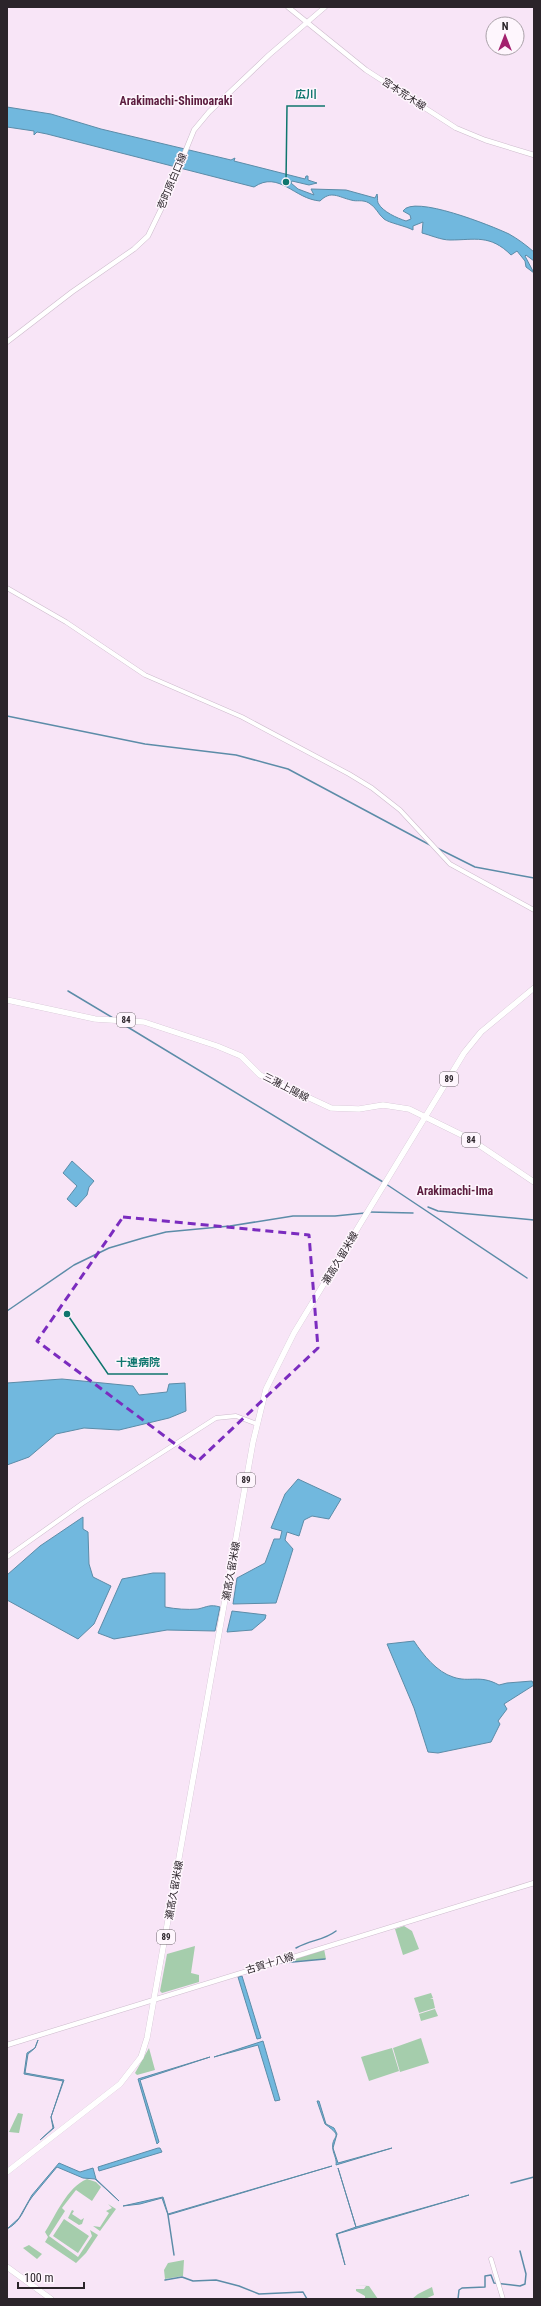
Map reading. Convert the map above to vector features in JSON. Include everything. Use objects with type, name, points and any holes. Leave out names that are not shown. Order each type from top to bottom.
[{"type":"main road","name":"宮本荒木線","points":[[288,7],[366,70],[456,128],[485,140],[534,154]]},
{"type":"main road","name":"壱町原白口線","points":[[7,342],[72,292],[134,249],[148,236],[194,130],[209,112],[325,7]]},
{"type":"main road","name":"瀬高久留米線","points":[[7,2172],[96,2104],[127,2076],[143,2051],[155,1998],[256,1424],[266,1388],[294,1333],[473,1040],[500,1014],[534,988]]},
{"type":"main road","name":"三潴上陽線","points":[[7,1000],[95,1019],[144,1022],[217,1046],[241,1056],[260,1075],[331,1108],[341,1110],[383,1105],[396,1106],[426,1117],[470,1139],[534,1182]]},
{"type":"main road","name":"古賀十八線","points":[[7,2044],[534,1883]]},
{"type":"main road","points":[[7,2267],[51,2299]]},
{"type":"street","points":[[7,588],[66,622],[145,675],[242,717],[349,774],[372,788],[400,810],[450,864],[534,910]]},
{"type":"street","points":[[7,1557],[83,1503],[216,1418],[236,1416],[256,1424]]},
{"type":"street","points":[[491,2259],[503,2299]]},
{"type":"highlighted area","points":[[123,1217],[309,1235],[318,1348],[198,1461],[37,1341]]},
{"type":"green space","points":[[404,1926],[412,1931],[419,1949],[403,1955],[395,1929]]},
{"type":"green space","points":[[195,1946],[191,1973],[199,1975],[199,1982],[162,1993],[160,1991],[167,1954]]},
{"type":"green space","points":[[324,1949],[326,1959],[284,1962]]},
{"type":"green space","points":[[431,1993],[433,1998],[430,1999],[433,1999],[435,2008],[419,2013],[414,1998]]},
{"type":"green space","points":[[435,2009],[438,2016],[421,2021],[419,2014]]},
{"type":"green space","points":[[421,2038],[429,2063],[400,2072],[393,2048]]},
{"type":"green space","points":[[149,2048],[155,2070],[137,2075],[135,2073]]},
{"type":"green space","points":[[392,2048],[399,2071],[369,2081],[361,2057]]},
{"type":"green space","points":[[18,2113],[23,2114],[19,2133],[9,2132]]},
{"type":"green space","points":[[87,2179],[96,2182],[101,2187],[92,2201],[76,2190],[62,2208],[65,2211],[49,2236],[78,2257],[92,2236],[90,2230],[98,2235],[86,2253],[76,2263],[45,2242],[48,2237],[45,2232],[68,2195],[74,2188]]},
{"type":"green space","points":[[108,2204],[116,2209],[100,2231],[93,2226],[100,2227],[109,2213],[106,2211],[112,2208]]},
{"type":"green space","points":[[72,2210],[74,2211],[72,2214],[81,2220],[84,2218],[82,2224],[79,2225],[68,2218]]},
{"type":"green space","points":[[64,2219],[89,2236],[78,2253],[53,2236]]},
{"type":"green space","points":[[29,2245],[42,2254],[37,2259],[23,2248]]},
{"type":"green space","points":[[184,2260],[183,2276],[165,2279],[164,2270],[168,2263]]},
{"type":"green space","points":[[354,2285],[369,2286],[378,2299],[365,2299],[365,2296],[356,2291],[356,2289],[364,2289],[366,2286]]},
{"type":"green space","points":[[432,2287],[434,2295],[425,2299],[412,2299],[418,2294]]},
{"type":"water","points":[[7,107],[51,114],[101,129],[231,160],[235,158],[234,161],[305,179],[306,176],[308,176],[308,180],[317,183],[309,185],[292,181],[291,183],[298,189],[314,195],[311,189],[346,190],[375,198],[377,194],[378,203],[383,209],[406,221],[411,219],[410,215],[403,211],[410,207],[421,206],[453,213],[500,230],[522,242],[534,252],[534,261],[526,255],[525,256],[534,273],[526,267],[525,261],[517,251],[511,255],[503,248],[489,241],[475,239],[447,240],[422,233],[423,222],[413,226],[413,230],[390,222],[384,219],[369,203],[364,201],[353,201],[331,195],[320,201],[302,196],[279,183],[263,183],[254,187],[47,134],[37,132],[34,135],[34,131],[7,127]]},
{"type":"water","points":[[72,1161],[94,1181],[89,1187],[87,1195],[76,1207],[67,1199],[77,1186],[63,1173]]},
{"type":"water","points":[[62,1379],[133,1386],[139,1395],[167,1392],[169,1384],[185,1383],[186,1411],[169,1418],[119,1430],[84,1428],[56,1434],[29,1457],[7,1465],[7,1383]]},
{"type":"water","points":[[298,1479],[341,1499],[329,1519],[312,1516],[304,1520],[299,1536],[287,1532],[285,1540],[293,1549],[276,1603],[233,1604],[237,1578],[265,1563],[274,1539],[280,1539],[282,1531],[271,1528],[285,1494]]},
{"type":"water","points":[[83,1517],[83,1529],[88,1532],[89,1564],[93,1577],[111,1586],[94,1624],[78,1639],[7,1600],[7,1575],[40,1546]]},
{"type":"water","points":[[153,1573],[165,1573],[165,1607],[177,1609],[198,1609],[211,1606],[220,1607],[215,1631],[167,1630],[114,1639],[98,1633],[122,1579]]},
{"type":"water","points":[[232,1611],[266,1615],[265,1619],[252,1630],[227,1632]]},
{"type":"water","points":[[414,1641],[431,1662],[447,1675],[459,1679],[486,1680],[499,1685],[532,1681],[534,1685],[504,1704],[507,1709],[498,1721],[500,1724],[491,1742],[438,1753],[428,1752],[414,1708],[387,1644]]},
{"type":"water","points":[[242,1976],[261,2038],[257,2039],[238,1977]]},
{"type":"water","points":[[263,2041],[280,2100],[275,2101],[258,2045],[214,2057]]},
{"type":"water","points":[[35,2048],[28,2054],[25,2073],[64,2080],[51,2117],[63,2081],[24,2074],[27,2053]]},
{"type":"water","points":[[210,2057],[140,2080],[159,2142],[157,2144],[138,2079]]},
{"type":"water","points":[[317,2101],[319,2101],[326,2124],[334,2128],[337,2134],[333,2148],[333,2141],[336,2135],[325,2124]]},
{"type":"water","points":[[51,2117],[54,2128],[40,2140],[53,2128]]},
{"type":"water","points":[[160,2148],[162,2152],[99,2171],[98,2167]]},
{"type":"water","points":[[333,2148],[338,2163],[392,2148],[336,2165]]},
{"type":"water","points":[[59,2163],[80,2172],[93,2168],[96,2179],[119,2201],[95,2179],[83,2178],[57,2167],[29,2201],[19,2219],[7,2229],[19,2218],[32,2195]]},
{"type":"water","points":[[332,2166],[168,2215],[162,2198],[140,2204],[123,2206],[163,2197],[168,2214]]},
{"type":"water","points":[[469,2195],[337,2234],[345,2265],[336,2234]]},
{"type":"waterway","points":[[7,716],[145,744],[236,755],[288,769],[430,845]]},
{"type":"waterway","points":[[437,848],[475,867],[534,878]]},
{"type":"waterway","points":[[68,991],[113,1018]]},
{"type":"waterway","points":[[121,1023],[383,1182]]},
{"type":"waterway","points":[[386,1184],[527,1278]]},
{"type":"waterway","points":[[428,1207],[438,1211],[534,1220]]},
{"type":"waterway","points":[[369,1212],[413,1213]]},
{"type":"waterway","points":[[7,1311],[74,1265],[109,1248],[143,1238],[166,1232],[230,1226],[293,1216],[335,1216],[365,1213]]},
{"type":"waterway","points":[[296,1948],[327,1937],[336,1931]]},
{"type":"waterway","points":[[282,1963],[325,1959]]},
{"type":"waterway","points":[[511,2183],[534,2177]]},
{"type":"waterway","points":[[168,2215],[174,2255]]},
{"type":"waterway","points":[[458,2299],[459,2290],[462,2288],[485,2287],[485,2276],[491,2275],[494,2283],[520,2286],[525,2284],[526,2274],[520,2251]]},
{"type":"waterway","points":[[165,2280],[182,2277],[193,2281],[216,2280],[239,2286],[259,2294],[303,2292],[307,2299]]},
{"type":"place","name":"広川","points":[[286,182]]},
{"type":"place","name":"十連病院","points":[[67,1314]]},
{"type":"district","name":"Arakimachi-Shimoaraki","points":[[176,101]]},
{"type":"district","name":"Arakimachi-Ima","points":[[455,1191]]}]
